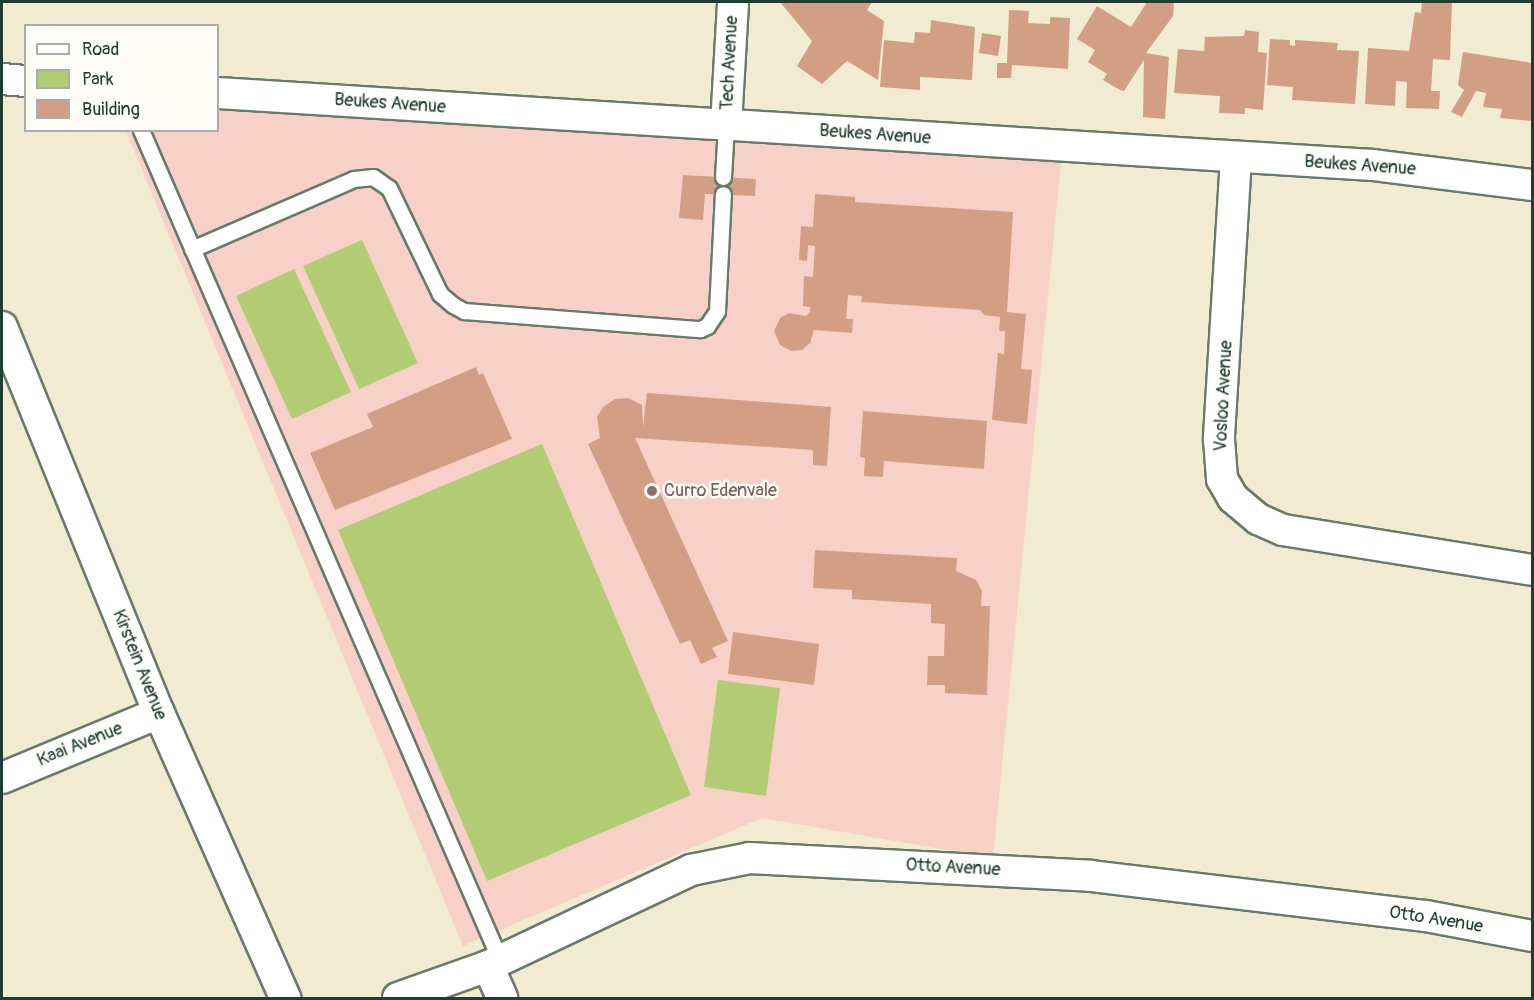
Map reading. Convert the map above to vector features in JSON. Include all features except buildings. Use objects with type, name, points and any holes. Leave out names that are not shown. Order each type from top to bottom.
[{"type":"street","name":"Tech Avenue","points":[[726,126],[733,2]]},
{"type":"street","points":[[2,79],[24,81]]},
{"type":"street","name":"Beukes Avenue","points":[[219,93],[1373,165],[1533,185]]},
{"type":"street","name":"Vosloo Avenue","points":[[1236,158],[1219,439],[1222,479],[1233,498],[1258,519],[1282,530],[1533,570]]},
{"type":"street","name":"Kirstein Avenue","points":[[2,327],[159,712],[285,999]]},
{"type":"street","name":"Kaai Avenue","points":[[2,778],[159,712]]},
{"type":"street","name":"Otto Avenue","points":[[398,999],[494,963],[692,870],[773,857],[1090,876],[1426,916],[1533,936]]},
{"type":"street","points":[[494,963],[502,999]]},
{"type":"lane","points":[[723,177],[726,126]]},
{"type":"lane","points":[[142,132],[494,963]]},
{"type":"lane","points":[[192,249],[354,179],[373,177],[389,188],[440,294],[453,305],[464,310],[700,329],[717,311],[723,194]]},
{"type":"shaded area","name":"Curro Edenvale","points":[[219,106],[1061,163],[993,858],[762,818],[463,946],[126,132],[219,132]]},
{"type":"green space","points":[[362,240],[418,363],[359,389],[303,266]]},
{"type":"green space","points":[[294,269],[351,392],[292,419],[236,296]]},
{"type":"green space","points":[[542,444],[691,795],[487,881],[338,530]]},
{"type":"green space","points":[[718,680],[780,688],[766,796],[704,787]]},
{"type":"place","name":"Curro Edenvale","points":[[652,491]]}]
